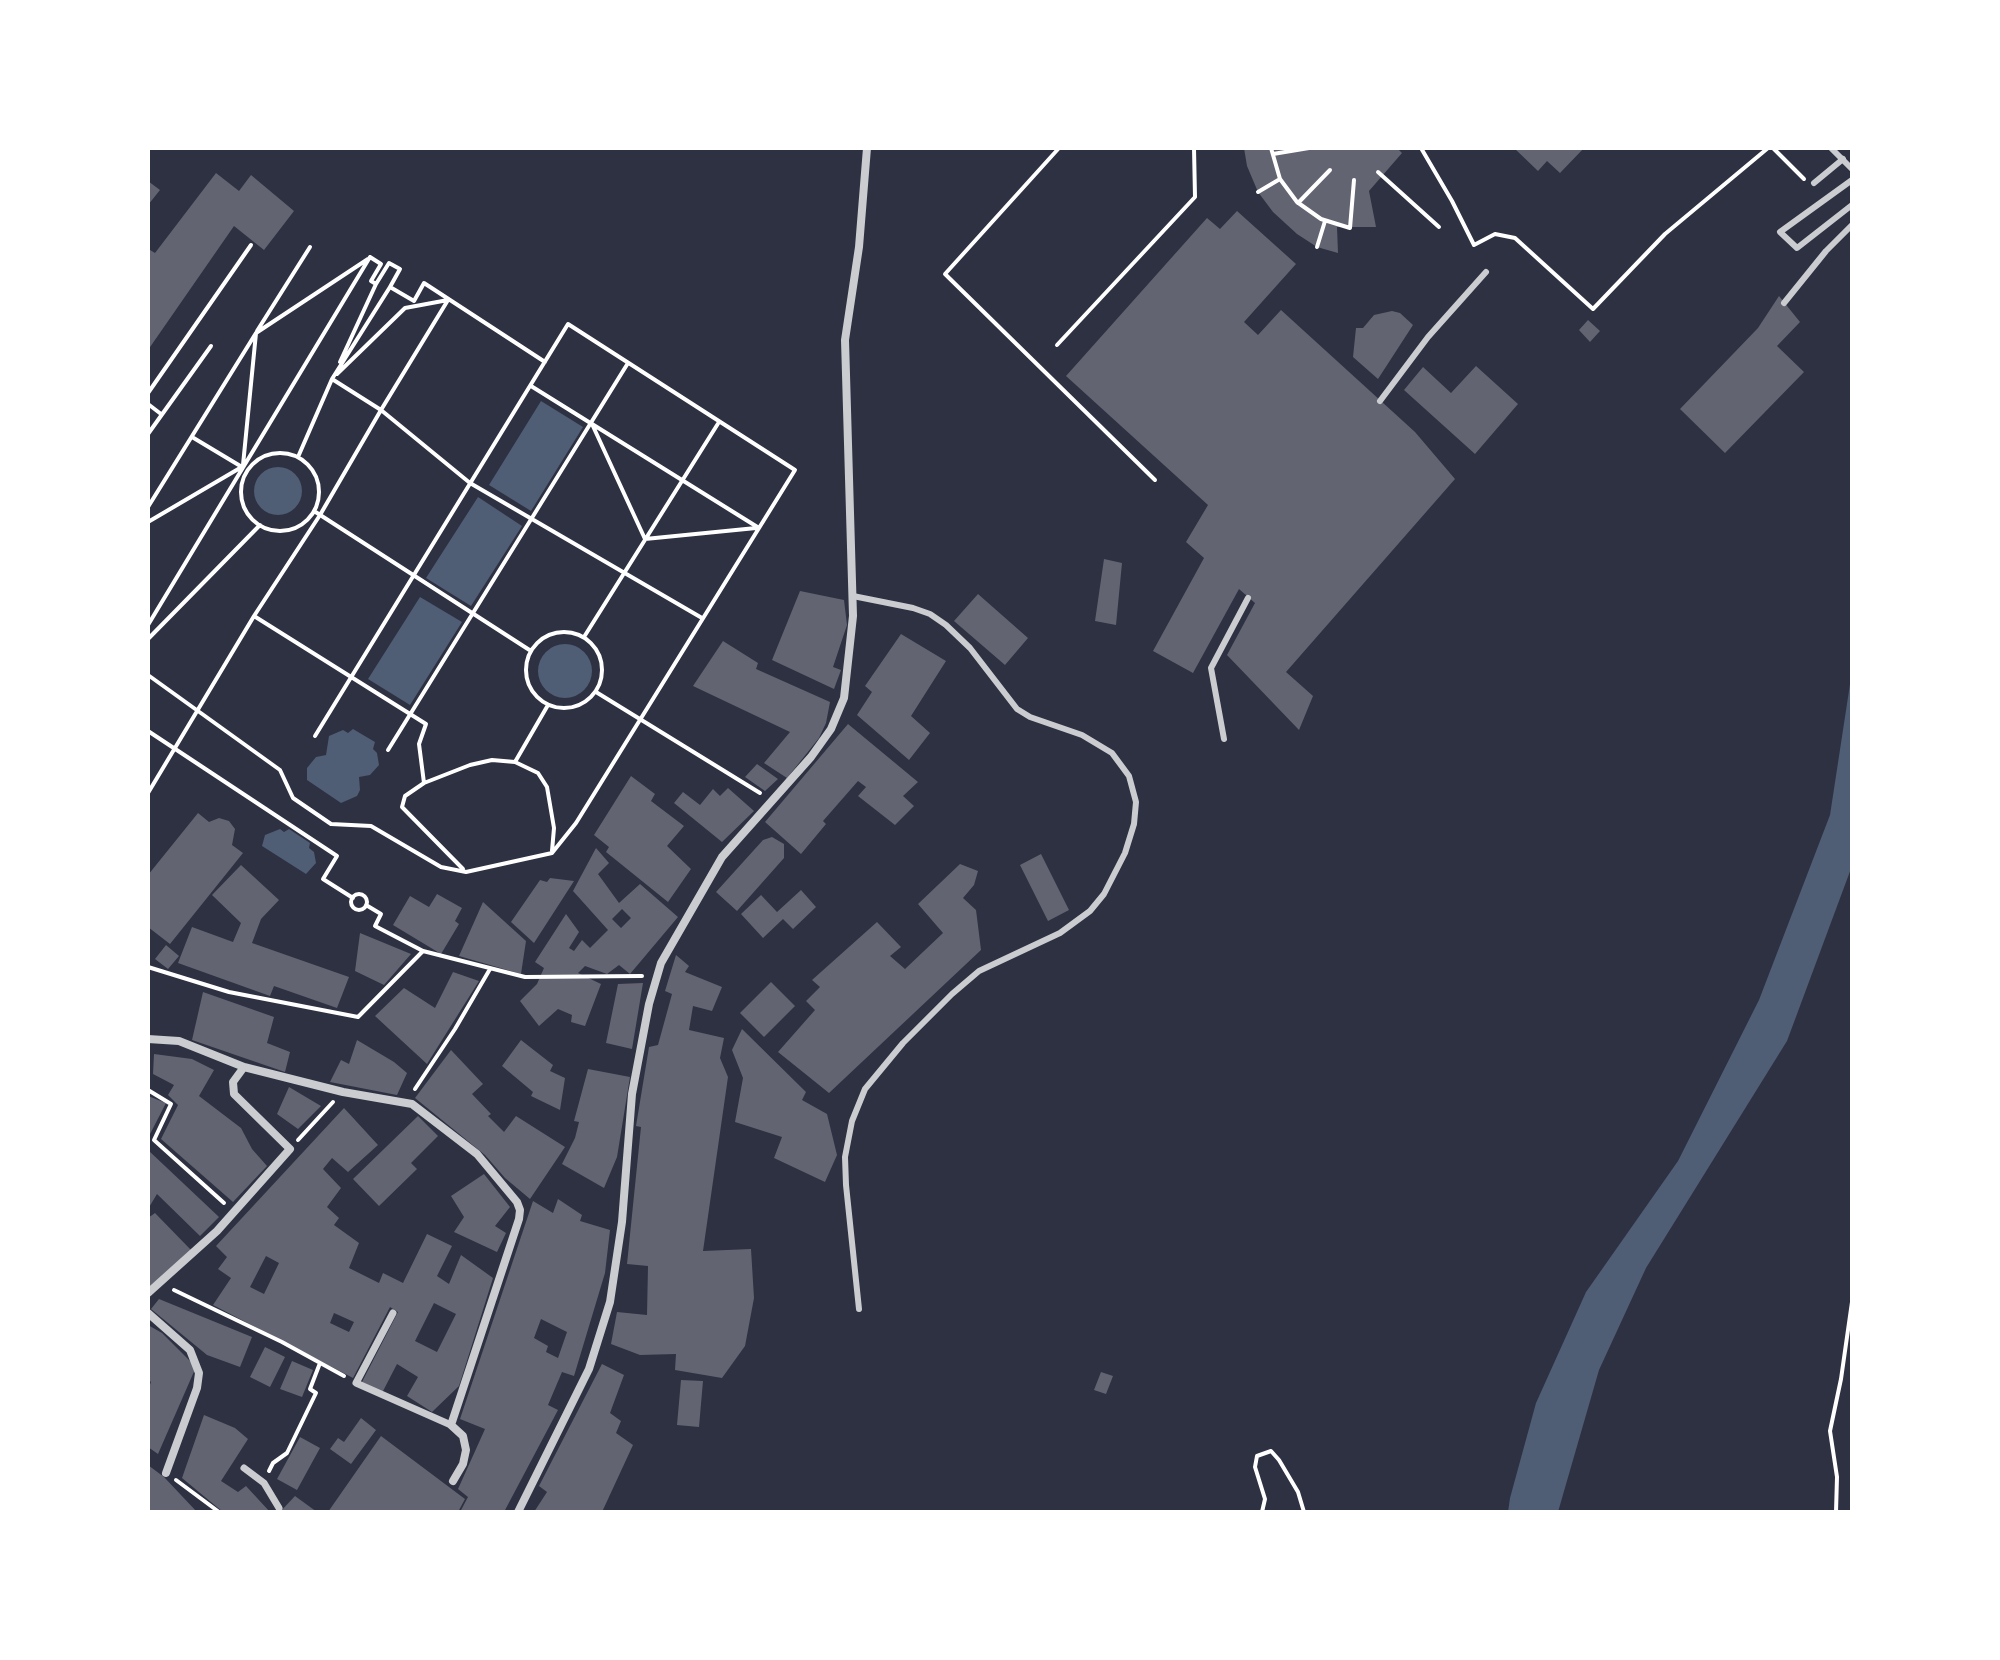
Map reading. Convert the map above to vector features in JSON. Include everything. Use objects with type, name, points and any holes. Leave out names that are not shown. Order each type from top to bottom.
[{"type":"street","points":[[518,1512],[589,1369],[604,1323],[622,1222],[632,1094],[656,976],[667,951],[716,867],[819,747],[842,706],[852,645],[853,596],[845,340],[859,247],[867,148]]},
{"type":"street","points":[[148,1039],[186,1043],[244,1067],[343,1092],[407,1102],[477,1154],[517,1202],[520,1210],[451,1425]]},
{"type":"street","points":[[152,1290],[235,1212],[290,1149],[234,1094],[233,1082],[244,1067]]},
{"type":"street","points":[[148,1313],[186,1345],[195,1357],[199,1373],[197,1388],[166,1473]]},
{"type":"street","points":[[393,1313],[356,1383],[451,1425],[463,1436],[466,1450],[463,1464],[453,1481]]},
{"type":"street","points":[[244,1468],[264,1483],[279,1508]]},
{"type":"lane","points":[[1831,148],[1852,169]]},
{"type":"lane","points":[[1814,183],[1843,159]]},
{"type":"lane","points":[[1852,180],[1780,232],[1797,248],[1852,205]]},
{"type":"lane","points":[[1784,303],[1826,251],[1852,225]]},
{"type":"lane","points":[[1380,401],[1428,337],[1486,272]]},
{"type":"lane","points":[[853,596],[913,608],[938,619],[963,640],[1023,713],[1082,735],[1112,753],[1132,784],[1136,816],[1125,853],[1104,894],[1090,911],[1066,930],[994,963],[966,981],[880,1068],[860,1099],[845,1157],[859,1309]]},
{"type":"lane","points":[[1224,739],[1211,668],[1248,598]]},
{"type":"path","points":[[1059,148],[945,274],[1155,480]]},
{"type":"path","points":[[1057,345],[1195,197],[1194,148]]},
{"type":"path","points":[[1309,148],[1272,151],[1280,179],[1298,203],[1325,221],[1350,228],[1354,180]]},
{"type":"path","points":[[1421,148],[1474,245],[1495,234],[1515,238],[1593,309],[1665,234],[1770,148],[1800,177],[1814,183]]},
{"type":"path","points":[[1298,203],[1330,170]]},
{"type":"path","points":[[1378,172],[1439,227]]},
{"type":"path","points":[[1258,192],[1280,179]]},
{"type":"path","points":[[1317,247],[1325,221]]},
{"type":"path","points":[[148,393],[251,245]]},
{"type":"path","points":[[148,507],[310,247]]},
{"type":"path","points":[[256,333],[370,257]]},
{"type":"path","points":[[370,257],[381,264],[371,281],[376,284]]},
{"type":"path","points":[[148,625],[370,257]]},
{"type":"path","points":[[298,457],[332,379],[376,284],[389,263],[400,269],[332,379]]},
{"type":"path","points":[[390,287],[414,301],[424,283],[545,362]]},
{"type":"path","points":[[332,379],[405,308],[448,300]]},
{"type":"path","points":[[148,793],[254,616],[320,515],[448,300]]},
{"type":"path","points":[[148,675],[280,770],[293,798],[331,824],[371,826],[441,867],[466,872],[552,853],[576,823],[795,470],[568,324],[315,736]]},
{"type":"path","points":[[242,467],[256,333]]},
{"type":"path","points":[[148,434],[211,346]]},
{"type":"path","points":[[388,750],[628,363]]},
{"type":"path","points":[[332,379],[381,410],[470,483],[702,618]]},
{"type":"path","points":[[531,386],[759,528]]},
{"type":"path","points":[[148,404],[161,414]]},
{"type":"path","points":[[584,637],[719,422]]},
{"type":"path","points":[[591,423],[645,539]]},
{"type":"path","points":[[192,437],[242,467]]},
{"type":"path","points":[[287,453],[298,457],[308,464],[319,487],[314,511],[295,528],[271,530],[250,517],[243,506],[240,494],[242,481],[255,461],[265,455],[287,453]]},
{"type":"path","points":[[148,522],[242,467]]},
{"type":"path","points":[[314,511],[531,651]]},
{"type":"path","points":[[148,639],[260,525]]},
{"type":"path","points":[[645,539],[759,528]]},
{"type":"path","points":[[254,616],[426,724],[419,744],[424,783]]},
{"type":"path","points":[[561,632],[584,637],[594,645],[600,656],[602,681],[596,692],[579,706],[558,708],[548,705],[530,688],[527,663],[531,651],[538,642],[561,632]]},
{"type":"path","points":[[596,692],[773,801]]},
{"type":"path","points":[[515,762],[548,705]]},
{"type":"path","points":[[148,731],[337,856],[323,879],[353,898]]},
{"type":"path","points":[[466,872],[402,807],[405,796],[424,783],[492,760],[515,762],[538,773],[547,787],[554,828],[552,853]]},
{"type":"path","points":[[362,894],[366,905],[362,909],[355,908],[353,898],[362,894]]},
{"type":"path","points":[[366,905],[381,914],[375,926],[423,951],[490,969],[525,977],[656,976]]},
{"type":"path","points":[[148,967],[229,992],[358,1017],[423,951]]},
{"type":"path","points":[[407,1102],[490,969]]},
{"type":"path","points":[[148,1090],[171,1104],[154,1140],[235,1212]]},
{"type":"path","points":[[290,1149],[343,1092]]},
{"type":"path","points":[[152,1290],[168,1288],[203,1303],[356,1383]]},
{"type":"path","points":[[1836,1512],[1837,1477],[1830,1431],[1852,1302]]},
{"type":"path","points":[[264,1483],[273,1463],[287,1453],[316,1393],[310,1389],[320,1363]]},
{"type":"path","points":[[1262,1512],[1265,1499],[1255,1467],[1257,1456],[1271,1451],[1298,1492],[1304,1512]]},
{"type":"path","points":[[166,1473],[219,1512]]},
{"type":"water","points":[[541,401],[583,427],[531,511],[489,485]]},
{"type":"water","points":[[278,467],[295,474],[302,491],[295,508],[278,515],[261,508],[254,491],[261,474]]},
{"type":"water","points":[[478,497],[522,526],[471,606],[426,578]]},
{"type":"water","points":[[420,597],[462,622],[410,705],[368,679]]},
{"type":"water","points":[[565,644],[584,652],[592,671],[584,690],[565,698],[546,690],[538,671],[546,652]]},
{"type":"water","points":[[1852,671],[1852,866],[1787,1041],[1646,1268],[1599,1370],[1558,1512],[1508,1512],[1536,1403],[1586,1292],[1678,1161],[1759,1000],[1830,815]]},
{"type":"water","points":[[353,729],[375,742],[373,749],[379,765],[370,775],[359,777],[357,796],[341,803],[307,780],[307,768],[316,757],[326,755],[329,736],[343,730],[348,733]]},
{"type":"water","points":[[280,829],[284,832],[289,829],[310,843],[316,863],[306,874],[262,846],[265,835]]},
{"type":"building","points":[[1244,148],[1397,148],[1402,153],[1369,191],[1376,227],[1337,227],[1338,253],[1317,247],[1273,212],[1258,192],[1247,166]]},
{"type":"building","points":[[1514,148],[1584,148],[1560,173],[1547,161],[1538,171]]},
{"type":"building","points":[[216,173],[239,191],[251,175],[294,211],[264,250],[234,226],[148,350],[148,252],[155,253]]},
{"type":"building","points":[[148,181],[160,190],[148,205]]},
{"type":"building","points":[[1237,211],[1296,264],[1244,322],[1258,335],[1281,310],[1415,432],[1455,479],[1286,672],[1313,696],[1299,730],[1227,655],[1255,603],[1239,589],[1193,673],[1153,651],[1204,558],[1186,542],[1208,505],[1066,376],[1207,218],[1220,229]]},
{"type":"building","points":[[1779,296],[1800,322],[1777,346],[1804,372],[1725,453],[1680,409],[1758,328]]},
{"type":"building","points":[[1392,311],[1400,313],[1413,325],[1378,379],[1353,357],[1356,328],[1363,328],[1374,315]]},
{"type":"building","points":[[1588,320],[1600,331],[1590,342],[1579,330]]},
{"type":"building","points":[[1476,366],[1518,404],[1475,454],[1404,390],[1423,367],[1451,393]]},
{"type":"building","points":[[1104,559],[1122,563],[1116,625],[1095,621]]},
{"type":"building","points":[[800,591],[844,600],[847,625],[833,667],[841,670],[834,689],[772,660]]},
{"type":"building","points":[[978,594],[1028,638],[1005,665],[954,621]]},
{"type":"building","points":[[901,634],[946,661],[911,716],[930,733],[909,760],[857,715],[872,692],[865,686]]},
{"type":"building","points":[[723,641],[758,663],[756,669],[830,702],[819,738],[787,778],[764,763],[790,732],[693,686]]},
{"type":"building","points":[[848,724],[918,782],[903,796],[914,806],[895,825],[858,796],[866,787],[858,781],[823,821],[826,824],[801,854],[765,822]]},
{"type":"building","points":[[757,764],[778,779],[765,791],[745,777]]},
{"type":"building","points":[[631,776],[655,794],[651,801],[684,826],[667,846],[691,869],[668,902],[606,852],[609,847],[594,835]]},
{"type":"building","points":[[728,788],[754,811],[722,842],[674,803],[683,792],[700,805],[713,789],[720,796]]},
{"type":"building","points":[[198,813],[209,822],[219,818],[229,821],[235,829],[232,845],[243,853],[170,944],[148,927],[148,875]]},
{"type":"building","points":[[772,837],[784,844],[784,858],[737,911],[716,892],[763,840]]},
{"type":"building","points":[[596,848],[609,863],[598,874],[619,903],[640,884],[678,917],[630,974],[619,965],[607,974],[585,966],[578,973],[601,984],[585,1026],[571,1022],[572,1015],[558,1009],[539,1026],[520,1001],[537,984],[544,968],[535,962],[566,914],[579,932],[569,948],[574,951],[582,940],[590,948],[608,930],[573,891]],"holes":[[[622,909],[631,918],[621,928],[612,919]]]},
{"type":"building","points":[[1041,854],[1069,910],[1048,921],[1020,865]]},
{"type":"building","points":[[960,864],[978,871],[974,885],[963,898],[976,910],[981,950],[829,1093],[778,1052],[815,1010],[806,1001],[820,987],[812,980],[877,922],[901,947],[890,956],[905,969],[943,933],[918,904]]},
{"type":"building","points":[[241,865],[279,900],[261,919],[252,943],[349,977],[337,1008],[274,986],[270,996],[178,963],[192,927],[233,942],[241,923],[212,895]]},
{"type":"building","points":[[550,878],[574,881],[534,943],[511,922],[540,880],[547,882]]},
{"type":"building","points":[[801,890],[816,907],[793,929],[783,919],[763,938],[741,914],[761,895],[777,912]]},
{"type":"building","points":[[437,894],[462,908],[455,921],[459,924],[441,954],[393,925],[410,896],[429,907]]},
{"type":"building","points":[[483,902],[526,941],[521,974],[459,956]]},
{"type":"building","points":[[360,933],[411,954],[384,985],[355,971]]},
{"type":"building","points":[[166,945],[179,956],[168,969],[155,959]]},
{"type":"building","points":[[676,955],[689,966],[685,972],[722,987],[712,1011],[693,1006],[689,1030],[724,1038],[720,1058],[728,1077],[703,1251],[751,1249],[754,1298],[745,1346],[722,1378],[675,1370],[676,1354],[640,1355],[611,1344],[617,1312],[647,1315],[648,1266],[627,1264],[641,1127],[636,1126],[649,1047],[658,1045],[672,994],[665,991]]},
{"type":"building","points":[[453,972],[479,981],[427,1064],[375,1016],[404,988],[435,1008]]},
{"type":"building","points":[[771,982],[795,1006],[764,1037],[740,1013]]},
{"type":"building","points":[[643,983],[632,1049],[606,1043],[618,984]]},
{"type":"building","points":[[203,992],[274,1017],[267,1043],[290,1052],[285,1072],[192,1040]]},
{"type":"building","points":[[742,1029],[806,1092],[802,1100],[827,1114],[837,1155],[825,1182],[774,1158],[782,1137],[735,1122],[743,1078],[732,1050]]},
{"type":"building","points":[[357,1040],[407,1073],[397,1095],[330,1082],[341,1060],[349,1064]]},
{"type":"building","points":[[521,1040],[553,1065],[550,1071],[565,1078],[560,1110],[531,1096],[533,1092],[502,1066]]},
{"type":"building","points":[[451,1050],[483,1084],[472,1094],[504,1132],[516,1116],[565,1147],[530,1199],[505,1178],[485,1155],[415,1098]]},
{"type":"building","points":[[154,1054],[192,1059],[214,1070],[199,1096],[241,1128],[252,1149],[267,1166],[233,1202],[161,1139],[178,1105],[168,1095],[174,1085],[153,1074]]},
{"type":"building","points":[[588,1069],[630,1077],[617,1157],[604,1188],[562,1164],[575,1138],[579,1122],[574,1121]]},
{"type":"building","points":[[289,1087],[321,1106],[298,1129],[277,1114]]},
{"type":"building","points":[[148,1096],[166,1103],[148,1138]]},
{"type":"building","points":[[344,1108],[378,1145],[348,1172],[332,1158],[323,1169],[341,1188],[327,1207],[339,1218],[334,1225],[359,1243],[349,1268],[379,1283],[383,1273],[403,1283],[427,1234],[452,1246],[437,1276],[449,1284],[461,1255],[493,1278],[459,1386],[432,1412],[407,1396],[418,1377],[397,1364],[382,1393],[362,1382],[398,1312],[390,1307],[353,1378],[213,1305],[231,1278],[218,1269],[227,1257],[216,1246]],"holes":[[[266,1256],[279,1263],[264,1294],[250,1287]],[[434,1303],[456,1314],[437,1352],[415,1341]],[[334,1313],[354,1322],[349,1332],[330,1323]]]},
{"type":"building","points":[[418,1116],[438,1136],[411,1163],[417,1169],[379,1206],[353,1179]]},
{"type":"building","points":[[148,1150],[219,1217],[200,1236],[157,1194],[148,1209]]},
{"type":"building","points":[[484,1174],[510,1207],[495,1226],[506,1233],[497,1252],[454,1232],[464,1217],[451,1196]]},
{"type":"building","points":[[558,1199],[582,1215],[580,1221],[610,1230],[605,1273],[574,1376],[562,1372],[548,1405],[558,1410],[504,1512],[460,1512],[468,1497],[458,1489],[485,1429],[460,1419],[533,1201],[553,1213]],"holes":[[[541,1319],[567,1332],[558,1358],[546,1352],[548,1346],[534,1338]]]},
{"type":"building","points":[[155,1213],[191,1250],[148,1288],[148,1218]]},
{"type":"building","points":[[159,1299],[252,1337],[240,1367],[207,1355],[151,1309]]},
{"type":"building","points":[[148,1325],[162,1333],[196,1367],[158,1454],[148,1447],[148,1390],[151,1382],[148,1379]]},
{"type":"building","points":[[265,1347],[285,1357],[270,1387],[250,1377]]},
{"type":"building","points":[[292,1361],[313,1370],[302,1397],[280,1389]]},
{"type":"building","points":[[602,1364],[624,1375],[610,1413],[621,1421],[616,1433],[633,1445],[602,1512],[534,1512],[547,1492],[539,1486]]},
{"type":"building","points":[[1101,1372],[1113,1376],[1106,1394],[1094,1390]]},
{"type":"building","points":[[681,1380],[703,1381],[699,1427],[677,1425]]},
{"type":"building","points":[[204,1415],[235,1428],[248,1439],[221,1481],[238,1492],[246,1486],[270,1512],[223,1512],[182,1478]]},
{"type":"building","points":[[361,1418],[376,1430],[351,1464],[330,1449],[338,1438],[344,1442]]},
{"type":"building","points":[[381,1436],[465,1499],[458,1512],[328,1512]]},
{"type":"building","points":[[300,1437],[320,1448],[297,1490],[277,1479]]},
{"type":"building","points":[[148,1465],[164,1477],[197,1512],[148,1512]]},
{"type":"building","points":[[295,1496],[317,1512],[280,1512]]}]
